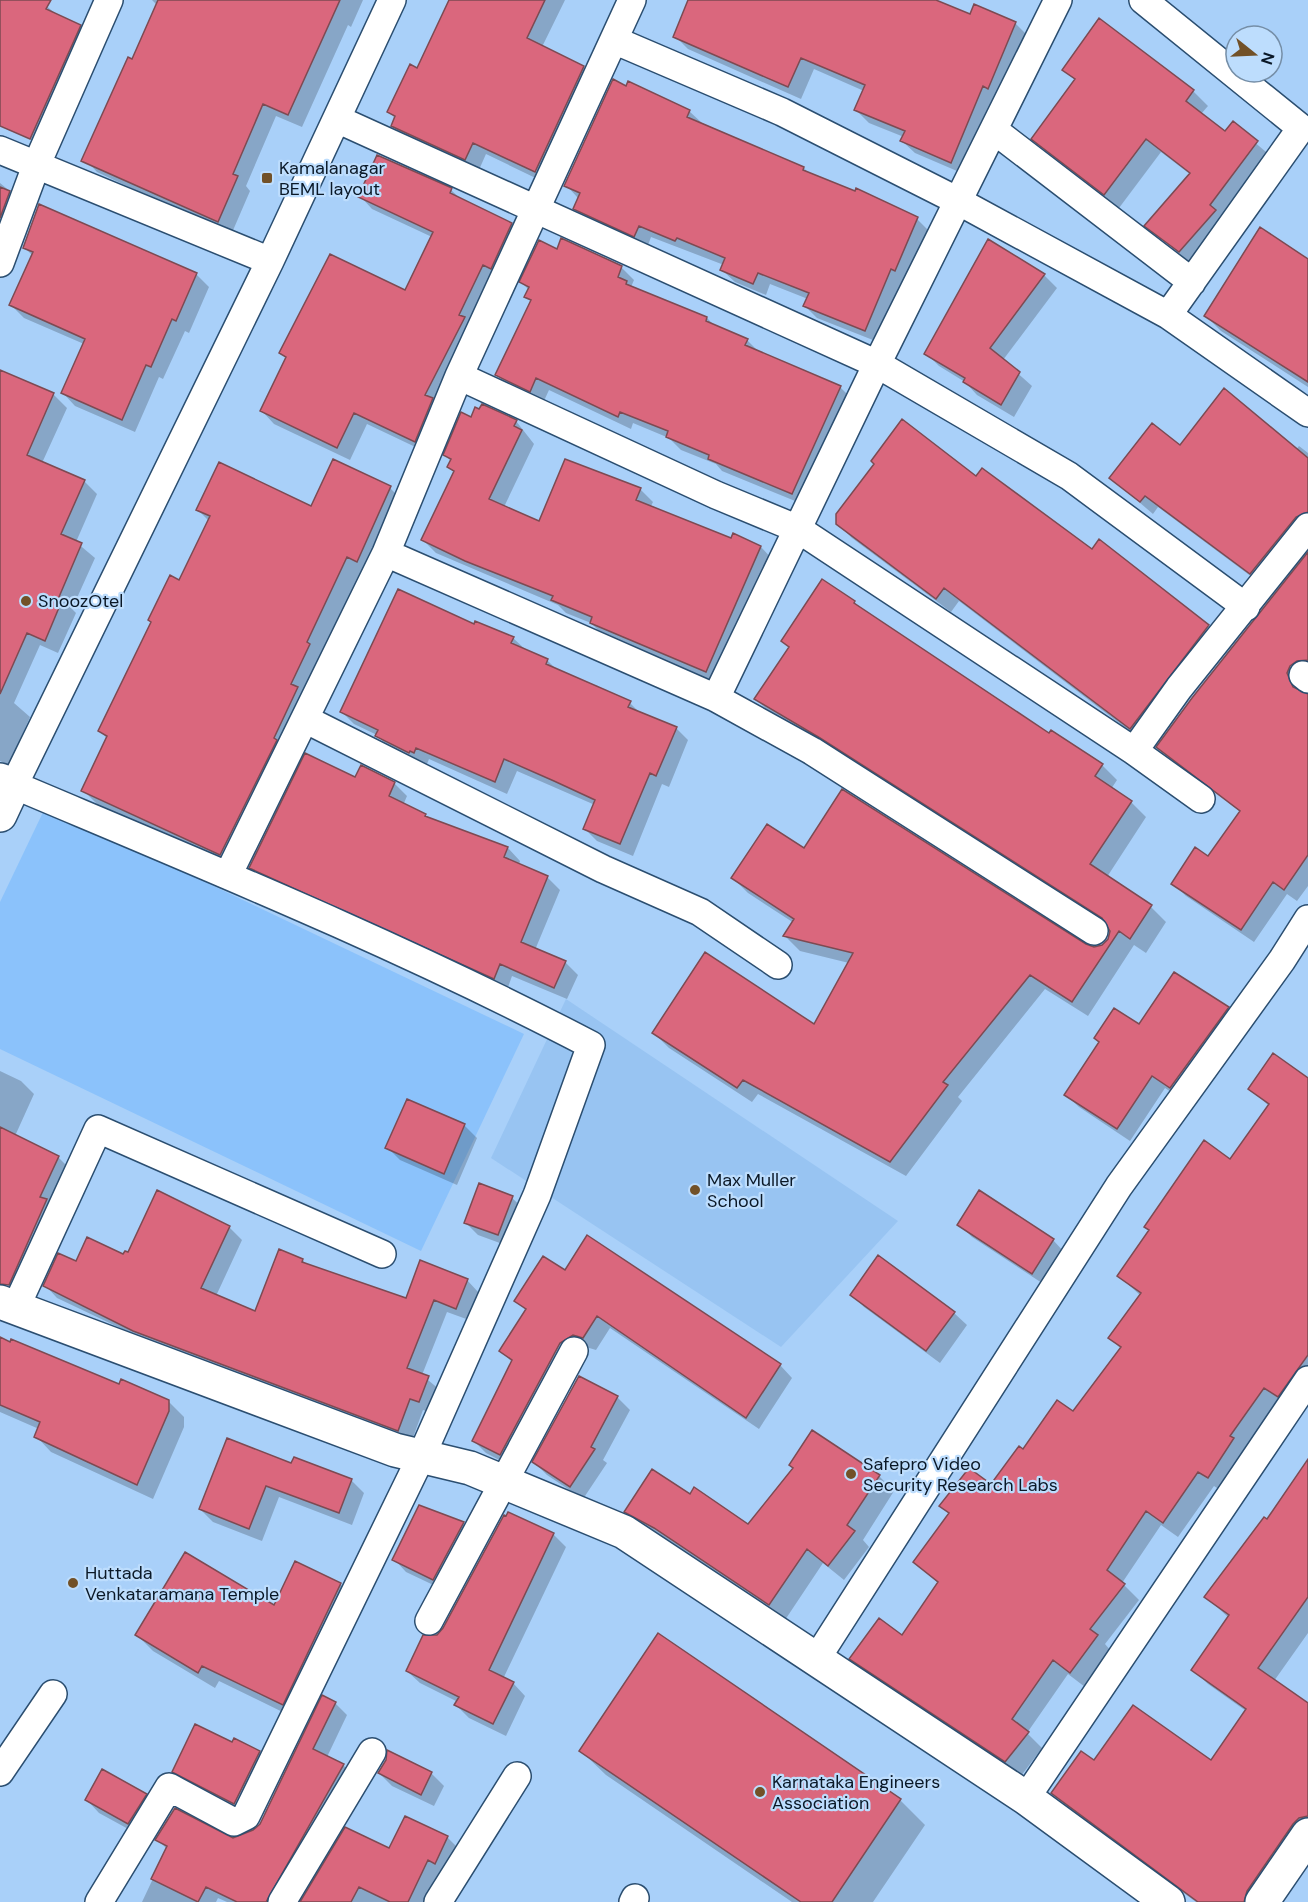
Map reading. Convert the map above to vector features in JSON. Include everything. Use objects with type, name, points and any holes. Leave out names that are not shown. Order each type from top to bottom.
[{"type":"street","points":[[0,263],[36,166],[108,0]]},
{"type":"street","points":[[0,815],[7,783],[270,261],[392,0]]},
{"type":"street","points":[[228,875],[386,553],[459,376],[538,209],[632,0]]},
{"type":"street","points":[[716,698],[877,364],[995,131],[1058,0]]},
{"type":"street","points":[[1143,0],[1300,113],[1301,128],[1168,315]]},
{"type":"street","points":[[614,40],[782,112],[958,201],[1168,315],[1308,413]]},
{"type":"street","points":[[337,119],[877,364],[1068,476],[1246,606]]},
{"type":"street","points":[[995,131],[1192,282]]},
{"type":"street","points":[[0,150],[270,261]]},
{"type":"street","points":[[459,376],[716,495],[798,529],[1134,751],[1201,800]]},
{"type":"street","points":[[1134,751],[1179,688],[1308,527]]},
{"type":"street","points":[[386,553],[716,698],[812,751],[1094,931]]},
{"type":"street","points":[[305,719],[603,869],[700,912],[778,965]]},
{"type":"street","points":[[7,783],[228,875],[526,1010],[591,1045],[537,1195],[421,1457],[246,1815],[234,1822],[169,1787],[99,1902]]},
{"type":"street","points":[[817,1658],[1119,1186],[1282,960],[1308,919]]},
{"type":"street","points":[[382,1254],[98,1129],[8,1305],[356,1436],[421,1457],[470,1468],[624,1532],[1026,1798],[1168,1902]]},
{"type":"street","points":[[429,1621],[574,1351]]},
{"type":"street","points":[[1026,1798],[1308,1380]]},
{"type":"street","points":[[0,1773],[53,1694]]},
{"type":"street","points":[[282,1902],[372,1752]]},
{"type":"street","points":[[438,1902],[518,1776]]},
{"type":"street","points":[[1262,1902],[1308,1835]]},
{"type":"shaded area","points":[[46,806],[524,1034],[421,1251],[0,1049],[0,902]]},
{"type":"shaded area","name":"Max Muller School","points":[[566,999],[898,1221],[781,1347],[491,1158]]},
{"type":"building","points":[[0,0],[51,0],[46,9],[81,25],[30,139],[0,126]]},
{"type":"building","points":[[158,0],[340,0],[288,115],[263,104],[233,174],[238,176],[218,222],[81,161],[128,57],[132,59]]},
{"type":"building","points":[[449,0],[545,0],[527,38],[584,66],[535,172],[473,143],[465,160],[391,126],[395,116],[387,112],[410,64],[417,68]]},
{"type":"building","points":[[688,0],[936,0],[970,14],[974,4],[1016,22],[988,89],[983,86],[951,163],[900,141],[905,131],[854,110],[865,85],[801,58],[788,87],[673,37]]},
{"type":"building","points":[[1099,18],[1194,90],[1186,101],[1225,131],[1233,121],[1258,141],[1210,205],[1216,210],[1179,252],[1144,226],[1190,173],[1146,139],[1104,195],[1031,139],[1075,79],[1062,70]]},
{"type":"building","points":[[613,79],[626,86],[628,81],[690,110],[687,117],[804,167],[803,170],[855,191],[856,188],[918,217],[895,271],[891,269],[865,331],[803,306],[809,293],[758,273],[753,284],[720,270],[725,258],[677,238],[675,241],[639,226],[634,237],[573,209],[580,193],[564,186]]},
{"type":"building","points":[[377,155],[452,188],[450,193],[512,223],[491,269],[483,265],[459,315],[465,317],[425,395],[433,398],[415,442],[354,413],[337,448],[260,411],[286,357],[279,353],[330,254],[405,290],[433,232],[358,197]]},
{"type":"building","points":[[0,187],[10,191],[0,218]]},
{"type":"building","points":[[39,204],[197,273],[176,321],[172,319],[151,367],[146,365],[122,420],[61,393],[85,339],[9,305],[33,252],[23,248]]},
{"type":"building","points":[[1260,227],[1308,259],[1308,382],[1204,316]]},
{"type":"building","points":[[561,238],[622,266],[618,277],[627,281],[626,284],[707,317],[706,321],[748,339],[745,345],[841,386],[792,494],[708,459],[709,455],[666,437],[668,431],[620,412],[618,417],[536,378],[530,392],[495,375],[531,300],[524,297],[529,287],[519,282],[539,240],[557,249]]},
{"type":"building","points":[[988,239],[1045,274],[990,348],[1020,372],[1001,405],[963,382],[965,378],[924,354]]},
{"type":"building","points":[[0,370],[54,393],[27,455],[85,480],[61,534],[82,543],[59,597],[63,598],[45,641],[27,633],[0,694]]},
{"type":"building","points":[[1224,388],[1308,458],[1308,512],[1296,517],[1250,574],[1145,496],[1140,502],[1109,478],[1152,423],[1180,445]]},
{"type":"building","points":[[482,404],[517,420],[514,426],[522,430],[489,499],[539,521],[565,459],[641,488],[636,500],[731,538],[733,533],[761,546],[706,672],[590,623],[592,617],[551,600],[553,596],[465,561],[421,540],[454,471],[447,467],[451,459],[443,455],[461,412],[471,417],[475,407],[479,409]]},
{"type":"building","points":[[902,419],[976,476],[982,468],[1092,549],[1099,539],[1209,625],[1130,729],[944,588],[936,599],[836,524],[836,514],[874,464],[871,461]]},
{"type":"building","points":[[333,459],[391,486],[357,562],[347,557],[307,642],[310,644],[291,684],[298,687],[274,738],[277,740],[220,855],[81,791],[107,736],[98,731],[151,622],[148,620],[170,575],[179,580],[210,516],[196,510],[219,462],[311,506]]},
{"type":"building","points":[[1308,552],[1308,660],[1297,661],[1290,666],[1287,673],[1293,687],[1308,694],[1308,855],[1284,890],[1273,882],[1241,930],[1171,884],[1195,847],[1208,856],[1240,811],[1156,747]]},
{"type":"building","points":[[822,579],[855,601],[854,603],[1049,733],[1051,730],[1103,764],[1095,776],[1132,801],[1090,864],[1152,905],[1130,939],[1119,931],[1072,1002],[1030,975],[943,1082],[948,1085],[890,1162],[743,1080],[737,1088],[652,1033],[705,952],[814,1024],[853,953],[783,936],[794,919],[731,878],[767,824],[804,848],[842,789],[1086,944],[1094,947],[1102,945],[1108,939],[1110,931],[1102,918],[820,738],[754,699],[789,647],[781,641]]},
{"type":"building","points":[[398,589],[474,624],[475,621],[514,637],[511,643],[548,659],[546,664],[631,701],[628,707],[677,727],[656,776],[650,773],[620,844],[583,829],[595,800],[504,759],[495,782],[416,748],[414,753],[410,751],[409,753],[375,736],[378,730],[340,712]]},
{"type":"building","points":[[305,753],[355,777],[361,765],[395,782],[389,796],[426,814],[425,816],[508,847],[504,857],[548,876],[521,942],[566,961],[554,988],[500,964],[494,979],[249,868]]},
{"type":"building","points":[[1174,972],[1229,1007],[1170,1088],[1152,1076],[1117,1129],[1064,1095],[1099,1042],[1094,1038],[1114,1008],[1139,1024]]},
{"type":"building","points":[[1273,1053],[1308,1078],[1308,1355],[1278,1397],[1264,1388],[1230,1436],[1234,1438],[1208,1478],[1198,1472],[1163,1523],[1146,1511],[1107,1570],[1125,1584],[1090,1629],[1098,1635],[1070,1673],[1053,1660],[1012,1719],[1029,1732],[1005,1762],[849,1659],[879,1618],[902,1635],[938,1582],[913,1562],[949,1513],[939,1506],[969,1468],[991,1484],[1019,1446],[1023,1449],[1057,1400],[1073,1411],[1121,1347],[1108,1338],[1141,1293],[1117,1276],[1149,1230],[1144,1227],[1204,1140],[1230,1159],[1269,1104],[1248,1089]]},
{"type":"building","points":[[407,1099],[465,1124],[444,1174],[385,1148]]},
{"type":"building","points":[[0,1127],[59,1156],[40,1197],[47,1199],[9,1285],[0,1284]]},
{"type":"building","points":[[479,1183],[513,1196],[498,1235],[464,1223]]},
{"type":"building","points":[[157,1190],[230,1226],[201,1288],[255,1311],[279,1249],[303,1259],[302,1262],[406,1298],[420,1260],[468,1279],[456,1309],[434,1300],[407,1368],[429,1376],[419,1402],[410,1399],[398,1431],[133,1331],[43,1286],[58,1253],[76,1261],[87,1237],[123,1254],[125,1251],[128,1252]]},
{"type":"building","points":[[979,1190],[1054,1239],[1032,1274],[957,1225]]},
{"type":"building","points":[[587,1235],[781,1364],[746,1418],[597,1316],[583,1338],[573,1335],[560,1343],[500,1455],[472,1441],[512,1360],[499,1351],[526,1309],[514,1301],[543,1256],[565,1270]]},
{"type":"building","points":[[878,1255],[955,1312],[926,1351],[850,1295]]},
{"type":"building","points":[[0,1337],[10,1342],[11,1339],[119,1384],[121,1379],[169,1400],[169,1411],[137,1485],[34,1437],[40,1422],[0,1405]]},
{"type":"building","points":[[579,1376],[618,1396],[591,1447],[595,1449],[570,1487],[532,1462]]},
{"type":"building","points":[[812,1430],[880,1475],[847,1525],[855,1531],[828,1566],[807,1549],[769,1605],[654,1528],[624,1512],[652,1469],[690,1494],[694,1487],[748,1524],[793,1468],[789,1465]]},
{"type":"building","points":[[227,1438],[291,1463],[294,1457],[352,1479],[339,1513],[266,1486],[249,1529],[199,1509]]},
{"type":"building","points":[[1308,1459],[1308,1597],[1258,1668],[1308,1703],[1308,1816],[1299,1818],[1293,1824],[1247,1891],[1244,1902],[1198,1902],[1051,1793],[1081,1751],[1094,1760],[1133,1705],[1211,1760],[1246,1709],[1191,1670],[1229,1615],[1204,1597],[1264,1517],[1267,1519]]},
{"type":"building","points":[[419,1505],[464,1522],[433,1580],[392,1560]]},
{"type":"building","points":[[508,1512],[554,1533],[489,1670],[514,1682],[493,1724],[454,1705],[459,1697],[406,1671],[423,1635],[437,1635],[443,1628],[504,1515],[506,1516]]},
{"type":"building","points":[[185,1552],[274,1605],[295,1561],[341,1583],[283,1705],[202,1666],[198,1673],[135,1635]]},
{"type":"building","points":[[658,1633],[901,1799],[832,1902],[801,1902],[579,1751]]},
{"type":"building","points":[[322,1695],[336,1702],[313,1749],[344,1764],[266,1902],[237,1902],[206,1887],[198,1902],[151,1879],[167,1846],[155,1840],[175,1808],[233,1838],[253,1830],[260,1824]]},
{"type":"building","points":[[195,1724],[232,1742],[234,1738],[260,1751],[234,1804],[172,1772]]},
{"type":"building","points":[[387,1750],[432,1772],[421,1795],[378,1773],[386,1760]]},
{"type":"building","points":[[102,1769],[147,1794],[128,1824],[85,1800]]},
{"type":"building","points":[[405,1816],[448,1836],[435,1864],[428,1860],[408,1902],[390,1902],[359,1887],[351,1902],[300,1902],[345,1827],[389,1848]]},
{"type":"place","name":"Kamalanagar BEML layout","points":[[267,178]]},
{"type":"place","name":"SnoozOtel","points":[[26,601]]},
{"type":"place","name":"Max Muller School","points":[[695,1190]]},
{"type":"place","name":"Safepro Video Security Research Labs","points":[[851,1474]]},
{"type":"place","name":"Huttada Venkataramana Temple","points":[[73,1583]]},
{"type":"place","name":"Karnataka Engineers Association","points":[[760,1792]]}]
